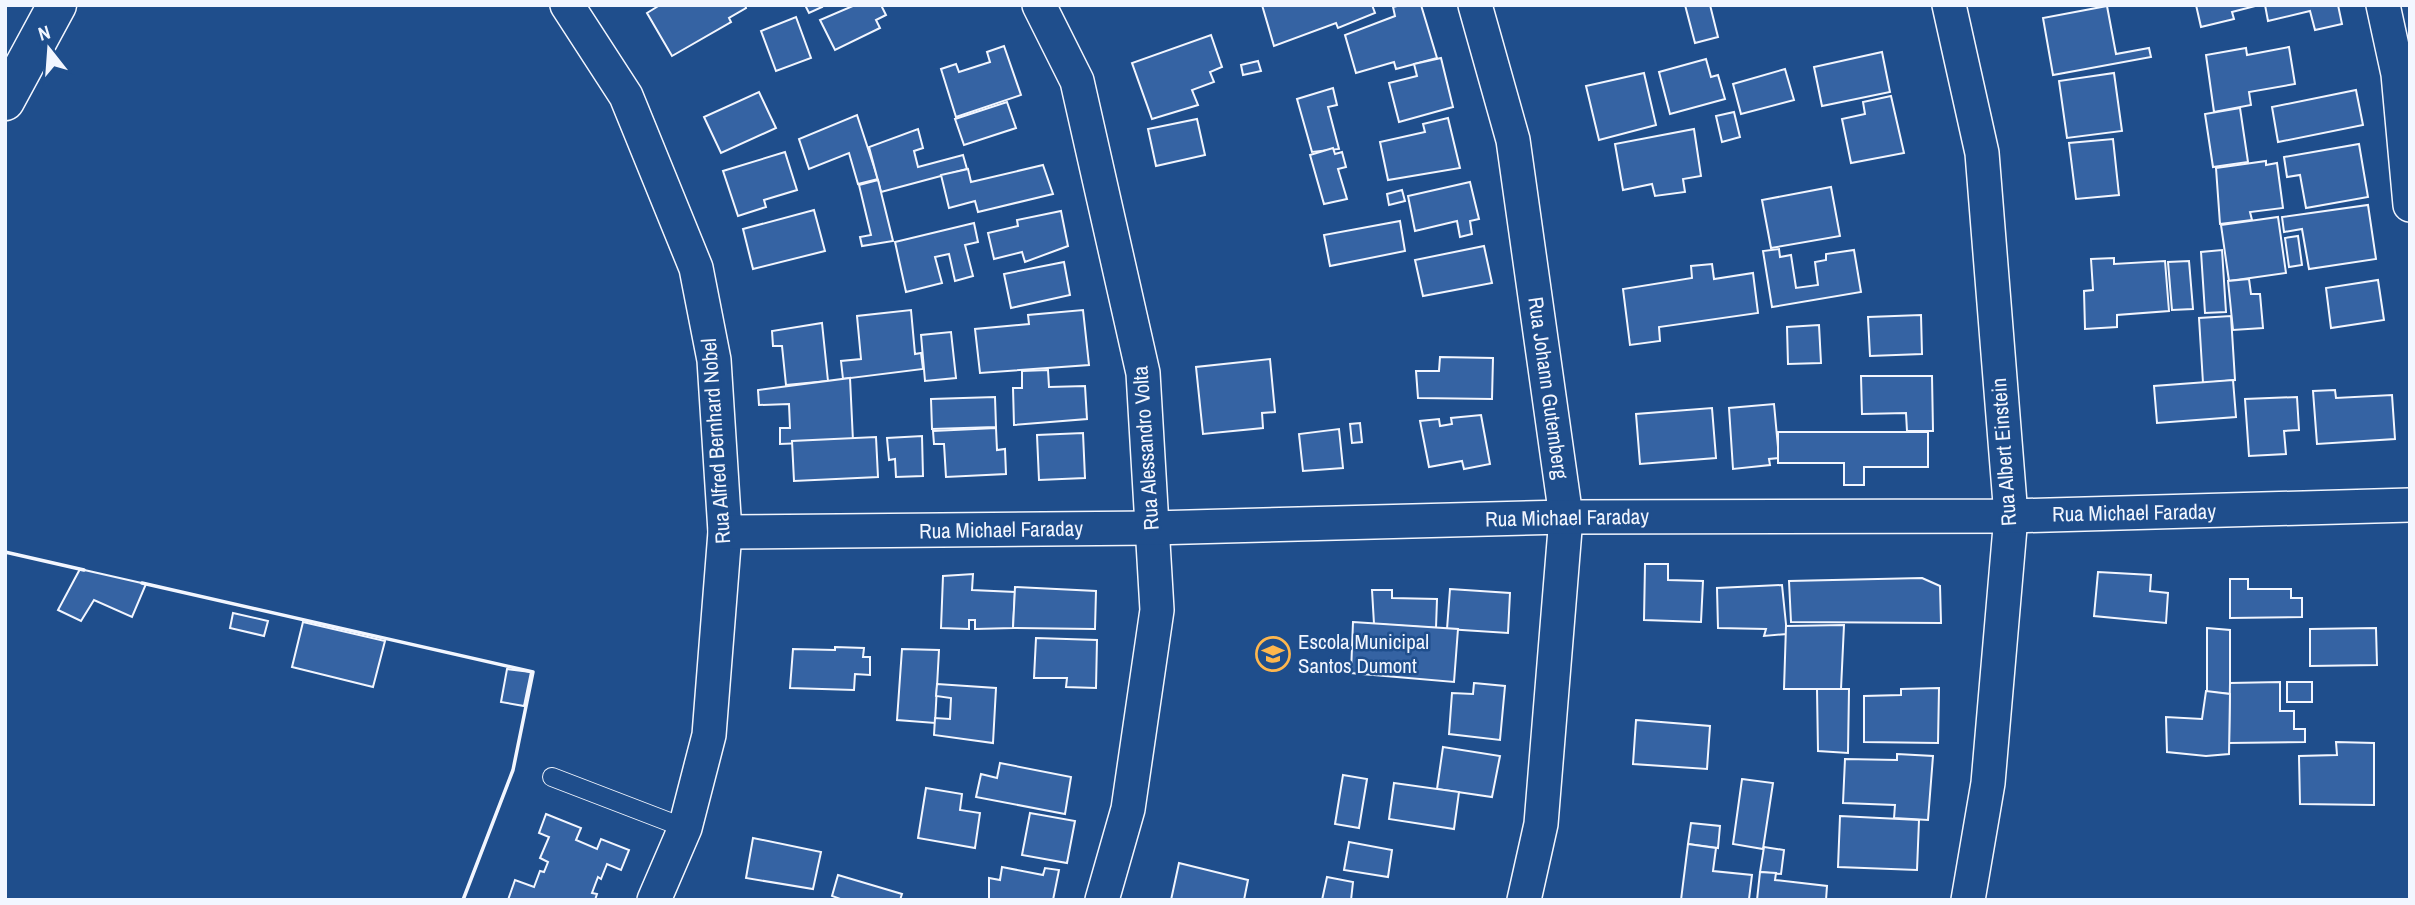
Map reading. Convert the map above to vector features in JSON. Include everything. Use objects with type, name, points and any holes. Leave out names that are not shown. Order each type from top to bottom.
[{"type":"main road","points":[[5,101],[17,52],[57,5]]},
{"type":"street","name":"Rua Alfred Bernhard Nobel","points":[[567,5],[626,96],[696,268],[715,360],[725,532],[709,735],[685,828],[654,900]]},
{"type":"street","name":"Rua Alessandro Volta","points":[[1039,5],[1077,81],[1143,373],[1157,610],[1128,809],[1102,900]]},
{"type":"street","name":"Rua Johann Gutemberg","points":[[1475,5],[1513,140],[1566,517],[1541,824],[1524,900]]},
{"type":"street","name":"Rua Albert Einstein","points":[[1949,5],[1982,153],[2011,516],[1988,783],[1968,900]]},
{"type":"street","points":[[2383,5],[2398,74],[2410,205]]},
{"type":"street","name":"Rua Michael Faraday","points":[[725,532],[1152,528],[1566,517],[2011,516],[2410,505]]},
{"type":"lane","points":[[552,777],[685,828]]},
{"type":"building","points":[[660,5],[745,5],[746,8],[729,18],[731,22],[672,56],[647,13]]},
{"type":"building","points":[[805,5],[821,5],[822,7],[809,13]]},
{"type":"building","points":[[855,5],[881,5],[886,15],[876,20],[880,28],[835,50],[820,20]]},
{"type":"building","points":[[1262,5],[1372,5],[1375,13],[1338,28],[1336,23],[1274,46]]},
{"type":"building","points":[[1421,5],[1437,58],[1396,69],[1394,62],[1356,73],[1345,35],[1395,16],[1393,7]]},
{"type":"building","points":[[1685,5],[1710,5],[1718,37],[1695,43]]},
{"type":"building","points":[[2196,5],[2259,5],[2232,12],[2234,19],[2201,27]]},
{"type":"building","points":[[2265,5],[2338,5],[2342,24],[2315,30],[2310,11],[2268,21]]},
{"type":"building","points":[[2107,6],[2116,54],[2149,48],[2151,57],[2053,75],[2043,18]]},
{"type":"building","points":[[796,17],[811,58],[776,71],[761,31]]},
{"type":"building","points":[[1211,35],[1222,67],[1210,72],[1214,82],[1192,90],[1198,105],[1152,119],[1132,63]]},
{"type":"building","points":[[1004,46],[1021,95],[956,117],[941,69],[956,64],[959,72],[990,62],[987,52]]},
{"type":"building","points":[[2289,47],[2295,84],[2249,92],[2251,105],[2214,112],[2206,55],[2246,48],[2247,55]]},
{"type":"building","points":[[1882,52],[1890,92],[1822,106],[1814,67]]},
{"type":"building","points":[[1441,58],[1453,107],[1399,122],[1389,83],[1417,76],[1414,64]]},
{"type":"building","points":[[1706,59],[1711,77],[1718,75],[1725,99],[1670,114],[1659,72]]},
{"type":"building","points":[[1258,61],[1261,71],[1243,75],[1241,65]]},
{"type":"building","points":[[1785,69],[1794,100],[1741,114],[1733,84]]},
{"type":"building","points":[[1644,73],[1656,125],[1599,140],[1586,86]]},
{"type":"building","points":[[2114,73],[2122,131],[2067,138],[2059,81]]},
{"type":"building","points":[[1333,88],[1337,105],[1328,107],[1339,149],[1312,152],[1297,99]]},
{"type":"building","points":[[2356,90],[2363,125],[2278,142],[2272,107]]},
{"type":"building","points":[[759,92],[776,128],[721,153],[704,117]]},
{"type":"building","points":[[1891,96],[1904,153],[1851,163],[1842,119],[1865,114],[1863,102]]},
{"type":"building","points":[[1007,102],[1016,128],[964,145],[955,119]]},
{"type":"building","points":[[2240,108],[2248,162],[2213,167],[2205,114]]},
{"type":"building","points":[[1734,112],[1740,137],[1722,142],[1716,116]]},
{"type":"building","points":[[857,115],[878,179],[858,184],[849,153],[809,169],[799,139]]},
{"type":"building","points":[[1448,118],[1460,168],[1388,180],[1380,142],[1425,132],[1423,124]]},
{"type":"building","points":[[1197,119],[1205,155],[1156,166],[1148,129]]},
{"type":"building","points":[[918,129],[923,148],[914,151],[918,167],[963,155],[967,169],[881,192],[869,147]]},
{"type":"building","points":[[1694,129],[1701,176],[1683,179],[1685,192],[1655,196],[1652,184],[1623,190],[1615,144]]},
{"type":"building","points":[[2113,139],[2119,195],[2076,199],[2069,143]]},
{"type":"building","points":[[2359,144],[2368,197],[2306,208],[2300,175],[2287,177],[2284,157]]},
{"type":"building","points":[[1333,148],[1335,154],[1342,152],[1346,167],[1338,169],[1347,199],[1324,204],[1310,155]]},
{"type":"building","points":[[785,152],[797,190],[764,200],[766,207],[738,216],[723,171]]},
{"type":"building","points":[[2266,161],[2266,165],[2277,163],[2283,208],[2250,212],[2252,220],[2220,224],[2216,168]]},
{"type":"building","points":[[1043,165],[1053,194],[978,212],[975,201],[949,208],[941,175],[968,169],[971,182]]},
{"type":"building","points":[[878,180],[893,241],[862,246],[860,237],[871,235],[859,185]]},
{"type":"building","points":[[1470,182],[1479,219],[1470,221],[1472,234],[1460,237],[1457,221],[1415,231],[1408,196]]},
{"type":"building","points":[[1831,187],[1840,236],[1771,248],[1762,200]]},
{"type":"building","points":[[1402,190],[1405,201],[1389,205],[1387,194]]},
{"type":"building","points":[[2368,205],[2376,259],[2309,269],[2302,229],[2284,232],[2282,217]]},
{"type":"building","points":[[814,210],[825,251],[753,269],[743,229]]},
{"type":"building","points":[[1061,211],[1068,246],[1025,262],[1022,252],[994,259],[988,233],[1018,226],[1017,220]]},
{"type":"building","points":[[2278,217],[2286,273],[2229,281],[2221,225]]},
{"type":"building","points":[[1400,221],[1405,251],[1330,266],[1324,235]]},
{"type":"building","points":[[974,223],[978,242],[965,245],[973,276],[955,281],[949,254],[935,257],[942,283],[906,292],[895,242]]},
{"type":"building","points":[[2298,236],[2302,265],[2289,267],[2285,238]]},
{"type":"building","points":[[1484,246],[1492,283],[1423,296],[1415,260]]},
{"type":"building","points":[[1779,249],[1780,257],[1791,255],[1796,288],[1818,285],[1815,262],[1826,260],[1826,254],[1854,250],[1861,292],[1772,307],[1763,251]]},
{"type":"building","points":[[2222,250],[2226,312],[2205,313],[2201,252]]},
{"type":"building","points":[[2114,258],[2114,264],[2165,261],[2169,311],[2117,315],[2117,327],[2085,329],[2084,291],[2093,290],[2091,259]]},
{"type":"building","points":[[2189,261],[2193,309],[2172,310],[2168,262]]},
{"type":"building","points":[[1064,262],[1070,295],[1011,308],[1004,274]]},
{"type":"building","points":[[1712,264],[1714,279],[1753,273],[1758,313],[1659,327],[1660,341],[1630,345],[1623,289],[1692,278],[1691,266]]},
{"type":"building","points":[[2249,279],[2251,294],[2260,294],[2263,328],[2233,330],[2228,281]]},
{"type":"building","points":[[2378,280],[2384,320],[2331,328],[2326,288]]},
{"type":"building","points":[[911,310],[915,354],[921,353],[923,369],[843,379],[841,361],[861,359],[857,316]]},
{"type":"building","points":[[1083,310],[1089,365],[980,373],[975,329],[1029,324],[1028,315]]},
{"type":"building","points":[[1921,315],[1922,354],[1870,356],[1868,317]]},
{"type":"building","points":[[2231,316],[2235,380],[2203,383],[2199,318]]},
{"type":"building","points":[[822,323],[828,381],[786,385],[782,346],[773,346],[772,331]]},
{"type":"building","points":[[1819,325],[1821,363],[1788,364],[1787,327]]},
{"type":"building","points":[[951,332],[956,378],[925,381],[921,335]]},
{"type":"building","points":[[1440,357],[1493,358],[1492,399],[1418,398],[1416,371],[1439,371]]},
{"type":"building","points":[[1270,359],[1275,412],[1262,413],[1263,428],[1203,434],[1196,367]]},
{"type":"building","points":[[1048,370],[1049,387],[1085,386],[1087,419],[1014,425],[1013,388],[1022,388],[1022,371]]},
{"type":"building","points":[[1861,376],[1932,376],[1933,431],[1907,431],[1906,413],[1862,414]]},
{"type":"building","points":[[850,378],[853,441],[780,444],[780,428],[790,428],[789,404],[759,405],[758,390]]},
{"type":"building","points":[[2233,380],[2236,417],[2157,423],[2154,386]]},
{"type":"building","points":[[2335,390],[2336,398],[2392,395],[2395,439],[2317,444],[2313,391]]},
{"type":"building","points":[[995,397],[996,427],[932,429],[931,399]]},
{"type":"building","points":[[2297,397],[2299,430],[2284,431],[2286,454],[2249,456],[2245,399]]},
{"type":"building","points":[[1774,404],[1779,458],[1769,459],[1770,465],[1733,469],[1729,408]]},
{"type":"building","points":[[1712,408],[1716,458],[1640,464],[1636,414]]},
{"type":"building","points":[[1481,415],[1490,464],[1464,469],[1462,461],[1429,467],[1420,421],[1439,419],[1440,426],[1452,424],[1451,418]]},
{"type":"building","points":[[1360,423],[1362,442],[1352,443],[1350,424]]},
{"type":"building","points":[[996,428],[997,450],[1005,449],[1006,474],[946,477],[944,444],[934,444],[933,431]]},
{"type":"building","points":[[1339,429],[1343,468],[1303,471],[1299,434]]},
{"type":"building","points":[[1778,432],[1928,432],[1928,467],[1864,467],[1864,485],[1844,485],[1844,463],[1778,463]]},
{"type":"building","points":[[1083,433],[1085,478],[1039,480],[1037,435]]},
{"type":"building","points":[[922,436],[923,476],[896,477],[895,459],[889,460],[887,438]]},
{"type":"building","points":[[876,437],[878,477],[794,481],[792,441]]},
{"type":"building","points":[[1645,564],[1668,564],[1668,580],[1703,581],[1701,622],[1644,620]]},
{"type":"building","points":[[80,569],[146,584],[132,617],[94,600],[81,621],[58,610]]},
{"type":"building","points":[[2098,572],[2151,575],[2150,591],[2168,593],[2166,623],[2094,616]]},
{"type":"building","points":[[973,574],[972,590],[1015,592],[1013,628],[975,629],[975,620],[969,620],[969,629],[941,628],[943,576]]},
{"type":"building","points":[[1922,578],[1940,586],[1941,623],[1791,622],[1789,581]]},
{"type":"building","points":[[2230,579],[2248,579],[2248,589],[2291,589],[2291,598],[2302,598],[2302,617],[2230,618]]},
{"type":"building","points":[[1782,585],[1787,634],[1764,636],[1766,629],[1718,628],[1717,588]]},
{"type":"building","points":[[1015,587],[1096,591],[1095,629],[1013,628]]},
{"type":"building","points":[[1450,589],[1510,593],[1508,633],[1447,629]]},
{"type":"building","points":[[1372,590],[1392,590],[1392,598],[1437,599],[1436,628],[1374,624]]},
{"type":"building","points":[[233,613],[268,621],[264,636],[230,628]]},
{"type":"building","points":[[303,622],[385,641],[373,687],[292,667]]},
{"type":"building","points":[[1353,622],[1458,629],[1454,682],[1351,673]]},
{"type":"building","points":[[1844,625],[1841,689],[1784,689],[1786,626]]},
{"type":"building","points":[[2207,628],[2230,630],[2230,694],[2207,692]]},
{"type":"building","points":[[2376,628],[2377,665],[2310,666],[2310,629]]},
{"type":"building","points":[[1036,638],[1097,640],[1096,688],[1066,687],[1067,678],[1034,678]]},
{"type":"building","points":[[835,647],[864,648],[863,657],[870,657],[870,675],[855,674],[854,690],[790,688],[793,649],[835,650]]},
{"type":"building","points":[[902,649],[939,650],[935,723],[897,720]]},
{"type":"building","points":[[507,669],[531,672],[524,706],[501,702]]},
{"type":"building","points":[[2280,682],[2280,711],[2294,711],[2294,729],[2305,729],[2305,742],[2229,743],[2230,683]]},
{"type":"building","points":[[2287,682],[2312,682],[2312,702],[2287,702]]},
{"type":"building","points":[[1474,683],[1505,686],[1500,740],[1449,734],[1452,693],[1473,694]]},
{"type":"building","points":[[937,684],[996,688],[993,743],[934,735],[935,718],[950,719],[951,698],[936,696]]},
{"type":"building","points":[[1939,688],[1938,743],[1864,742],[1864,696],[1901,695],[1901,689]]},
{"type":"building","points":[[1817,689],[1849,689],[1848,753],[1818,751]]},
{"type":"building","points":[[2206,691],[2230,694],[2229,754],[2206,756],[2167,752],[2166,717],[2202,719]]},
{"type":"building","points":[[1636,720],[1710,726],[1707,769],[1633,764]]},
{"type":"building","points":[[2336,742],[2374,743],[2374,805],[2300,804],[2299,756],[2337,755]]},
{"type":"building","points":[[1443,747],[1500,756],[1492,797],[1437,789]]},
{"type":"building","points":[[1897,754],[1933,756],[1928,820],[1894,818],[1895,805],[1843,803],[1845,759],[1897,760]]},
{"type":"building","points":[[1000,763],[1071,777],[1065,814],[976,797],[981,774],[997,778]]},
{"type":"building","points":[[1343,775],[1367,779],[1359,828],[1335,824]]},
{"type":"building","points":[[1742,779],[1773,783],[1763,849],[1733,844]]},
{"type":"building","points":[[1394,783],[1459,792],[1454,829],[1389,819]]},
{"type":"building","points":[[926,788],[962,794],[960,810],[980,813],[975,848],[918,838]]},
{"type":"building","points":[[1030,813],[1075,821],[1067,863],[1022,855]]},
{"type":"building","points":[[546,814],[581,828],[576,840],[597,849],[601,839],[629,850],[621,870],[607,864],[601,879],[598,877],[592,893],[597,894],[595,900],[508,900],[515,880],[534,887],[540,871],[544,872],[548,862],[540,858],[549,837],[539,833]]},
{"type":"building","points":[[1840,816],[1919,820],[1917,870],[1838,867]]},
{"type":"building","points":[[1691,823],[1720,826],[1718,848],[1688,844]]},
{"type":"building","points":[[753,838],[821,852],[813,889],[746,878]]},
{"type":"building","points":[[1349,842],[1392,850],[1388,877],[1344,870]]},
{"type":"building","points":[[1688,844],[1716,848],[1713,871],[1752,875],[1749,899],[1681,900]]},
{"type":"building","points":[[1764,847],[1784,850],[1781,874],[1760,872]]},
{"type":"building","points":[[1179,863],[1248,880],[1244,900],[1171,900]]},
{"type":"building","points":[[1002,867],[1043,875],[1045,868],[1059,870],[1053,900],[989,900],[989,878],[1000,880]]},
{"type":"building","points":[[1760,872],[1776,873],[1775,880],[1827,886],[1826,900],[1757,900]]},
{"type":"building","points":[[838,875],[902,894],[900,900],[843,900],[832,896]]},
{"type":"building","points":[[1327,877],[1353,882],[1351,900],[1322,900]]},
{"type":"wall","points":[[5,552],[84,570]]},
{"type":"wall","points":[[142,583],[533,672],[513,770],[463,900]]},
{"type":"place","name":"Escola Municipal Santos Dumont","points":[[1273,654]]}]
